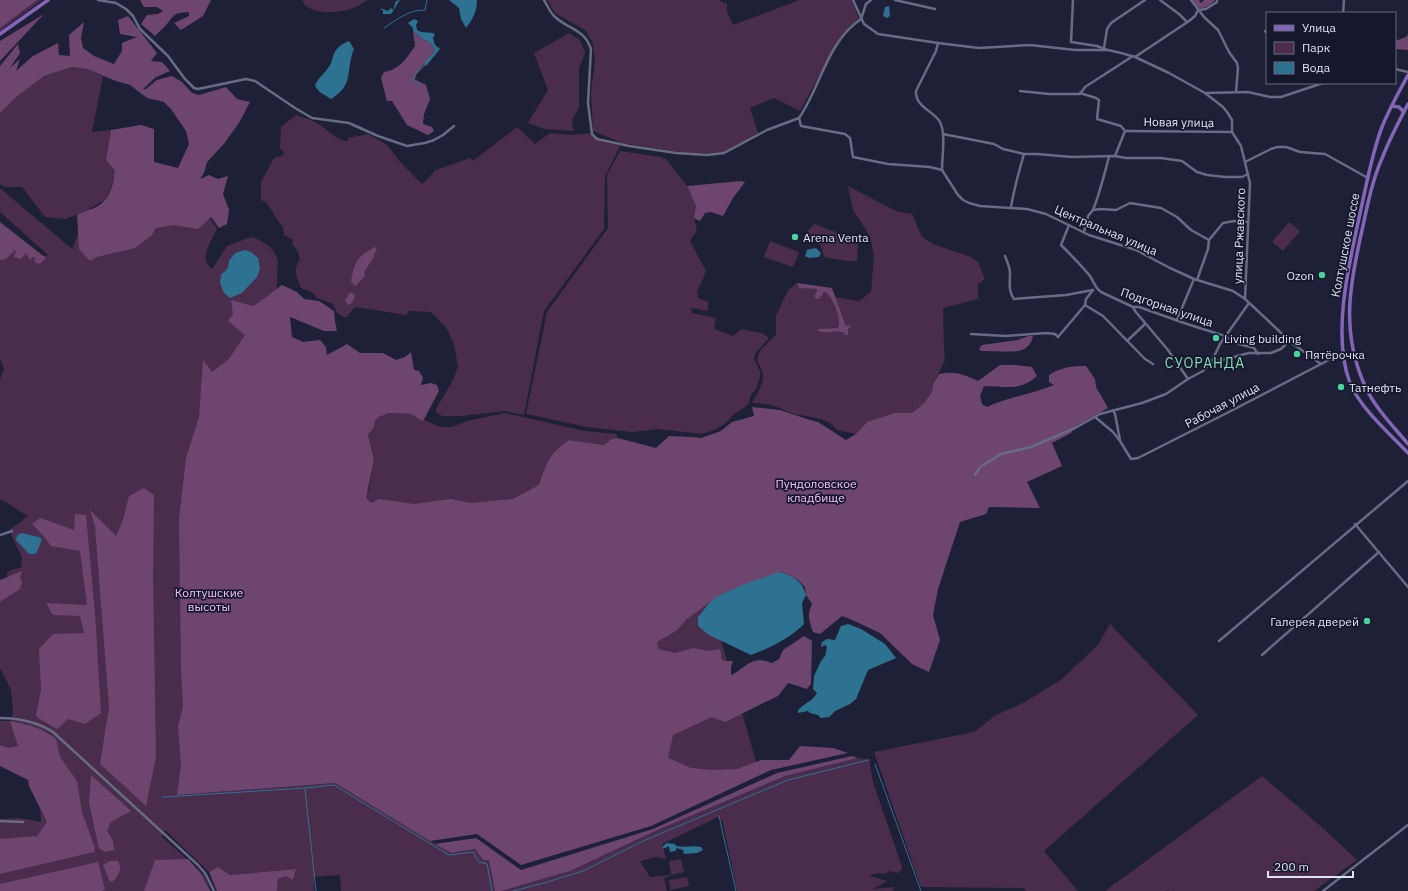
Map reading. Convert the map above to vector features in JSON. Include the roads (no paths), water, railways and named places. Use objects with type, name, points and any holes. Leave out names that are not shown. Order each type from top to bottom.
[{"type":"main road","points":[[0,34],[48,0]]},
{"type":"main road","name":"Колтушское шоссе","points":[[1408,74],[1379,135],[1352,250],[1345,289],[1342,328],[1346,371],[1356,395],[1408,453]]},
{"type":"main road","name":"Колтушское шоссе","points":[[1408,104],[1383,155],[1374,180],[1367,205],[1352,278],[1349,313],[1354,353],[1366,388],[1379,410],[1408,444]]},
{"type":"main road","points":[[1392,106],[1399,107],[1404,112]]},
{"type":"street","points":[[98,0],[116,3],[126,9],[133,16],[140,29],[168,56],[185,79],[194,88],[198,89],[246,79],[255,81],[312,118],[349,123],[378,136],[407,146],[425,144],[443,135],[454,126]]},
{"type":"street","points":[[544,0],[554,16],[582,34],[588,40],[591,48],[588,104],[592,134],[597,139],[629,146],[692,155],[724,154],[767,130],[799,118]]},
{"type":"street","points":[[853,0],[861,19],[869,28],[882,35],[979,48],[1030,45],[1075,50],[1108,50]]},
{"type":"street","points":[[871,0],[866,4],[861,19],[853,24],[834,47],[799,118],[801,126],[845,134],[850,138],[853,157],[888,164],[930,167],[942,170],[943,134],[941,123],[921,104],[916,94],[916,91],[936,51],[938,43]]},
{"type":"street","points":[[895,0],[935,9]]},
{"type":"street","points":[[1073,0],[1071,42],[1097,46],[1108,50]]},
{"type":"street","points":[[1104,48],[1107,29],[1111,23],[1145,0]]},
{"type":"street","points":[[1160,0],[1187,22]]},
{"type":"street","points":[[1191,0],[1198,10],[1218,30],[1229,52],[1237,63],[1236,92]]},
{"type":"street","points":[[1198,10],[1206,9],[1217,2],[1217,0]]},
{"type":"street","points":[[1343,12],[1344,0]]},
{"type":"street","points":[[1080,93],[1085,87],[1187,22],[1195,16],[1198,10]]},
{"type":"street","name":"улица Ржавского","points":[[1108,50],[1134,57],[1169,73],[1205,93],[1227,112],[1232,120],[1232,132],[1241,146],[1250,182],[1245,299]]},
{"type":"street","points":[[1396,69],[1408,74]]},
{"type":"street","points":[[1205,93],[1248,92],[1270,97],[1281,97],[1316,84]]},
{"type":"street","points":[[1020,91],[1049,94],[1080,93],[1099,100],[1097,119],[1121,126],[1125,131],[1115,156]]},
{"type":"street","name":"Новая улица","points":[[1125,131],[1232,132]]},
{"type":"street","points":[[943,134],[994,144],[1003,149],[1024,154],[1048,154],[1072,157],[1115,156],[1126,158],[1161,158],[1182,161],[1197,172],[1242,178],[1248,174]]},
{"type":"street","points":[[1245,162],[1271,149],[1286,147],[1300,152],[1325,154],[1368,178]]},
{"type":"street","points":[[1011,207],[1014,188],[1024,154]]},
{"type":"street","points":[[1084,232],[1088,216],[1093,210],[1100,194],[1109,157]]},
{"type":"street","name":"Центральная улица","points":[[942,170],[958,195],[963,200],[980,206],[1011,207],[1046,214],[1084,232],[1136,250],[1170,268],[1196,279],[1225,288],[1237,294],[1245,299],[1313,360],[1321,364]]},
{"type":"street","points":[[1093,210],[1116,210],[1130,203],[1161,208],[1177,217],[1191,230],[1209,240]]},
{"type":"street","points":[[1177,320],[1208,249],[1209,240],[1223,223],[1234,221],[1248,222]]},
{"type":"street","points":[[1069,225],[1061,244],[1093,281],[1095,289]]},
{"type":"street","points":[[1005,256],[1010,271],[1010,290],[1014,299],[1066,295],[1095,289]]},
{"type":"street","points":[[971,334],[1006,336],[1046,333],[1055,334],[1058,337],[1086,305],[1086,299],[1095,289]]},
{"type":"street","name":"Подгорная улица","points":[[1095,289],[1133,307],[1138,307],[1225,336],[1239,344],[1254,348],[1259,354]]},
{"type":"street","points":[[974,475],[980,467],[1001,454],[1043,443],[1095,417],[1166,394],[1203,371],[1210,363],[1225,336],[1249,303]]},
{"type":"street","points":[[1086,305],[1103,316],[1145,359],[1153,364]]},
{"type":"street","points":[[1133,307],[1145,324],[1168,350],[1188,379]]},
{"type":"street","points":[[1127,341],[1145,324]]},
{"type":"street","points":[[1210,363],[1248,353],[1271,353],[1282,349],[1290,340]]},
{"type":"street","name":"Рабочая улица","points":[[1120,441],[1131,459],[1138,458],[1344,352]]},
{"type":"street","points":[[1113,410],[1120,441]]},
{"type":"street","points":[[1095,417],[1113,432],[1120,441]]},
{"type":"street","points":[[1219,641],[1355,524],[1408,481]]},
{"type":"street","points":[[1355,524],[1408,587]]},
{"type":"street","points":[[0,535],[12,531]]},
{"type":"street","points":[[1262,655],[1379,552]]},
{"type":"street","points":[[0,718],[35,723],[53,732],[198,865],[205,873],[214,891]]},
{"type":"street","points":[[0,821],[23,822]]},
{"type":"street","points":[[1323,891],[1408,825]]},
{"type":"water","points":[[400,0],[391,14],[383,14],[383,11],[380,8],[388,11],[391,8],[393,10],[396,1]]},
{"type":"water","points":[[449,0],[477,0],[474,15],[466,28],[461,19],[459,8]]},
{"type":"water","points":[[889,6],[890,16],[887,18],[883,16],[885,7]]},
{"type":"water","points":[[414,19],[418,21],[416,25],[417,30],[435,34],[433,38],[435,45],[440,49],[426,66],[424,64],[435,49],[428,41],[424,40],[413,31],[413,28],[408,23]]},
{"type":"water","points":[[349,41],[354,49],[351,57],[348,77],[343,88],[331,99],[319,91],[315,85],[318,79],[327,70],[337,49]]},
{"type":"water","points":[[816,248],[821,253],[819,257],[809,258],[805,256],[806,250]]},
{"type":"water","points":[[245,250],[251,252],[258,258],[260,268],[257,277],[242,293],[230,298],[224,293],[220,283],[221,275],[228,268],[229,261],[235,253]]},
{"type":"water","points":[[21,533],[42,539],[35,554],[29,554],[16,540],[17,536]]},
{"type":"water","points":[[779,572],[789,575],[797,580],[805,590],[806,595],[802,603],[804,624],[786,638],[751,655],[709,635],[698,626],[698,617],[710,602],[718,596],[745,584]]},
{"type":"water","points":[[848,624],[861,629],[885,644],[896,658],[868,670],[856,699],[850,704],[835,711],[829,717],[821,718],[818,715],[808,711],[798,713],[798,710],[817,693],[813,689],[814,676],[825,656],[827,647],[825,645],[821,647],[822,642],[827,639],[835,640],[841,626]]},
{"type":"water","points":[[667,843],[675,844],[679,847],[701,847],[703,850],[697,853],[684,854],[683,850],[677,848],[675,851],[670,852],[669,846],[663,849],[663,846]]},
{"type":"waterway","points":[[384,28],[408,13],[425,10],[427,0]]},
{"type":"waterway","points":[[421,85],[417,84],[414,80],[416,74],[425,65]]},
{"type":"waterway","points":[[513,891],[583,871],[643,841],[788,780],[869,760]]},
{"type":"waterway","points":[[875,764],[921,891]]},
{"type":"waterway","points":[[163,797],[334,785],[449,855],[473,852],[479,862],[487,864],[492,891]]},
{"type":"waterway","points":[[305,789],[316,891]]},
{"type":"waterway","points":[[719,816],[736,891]]},
{"type":"place","name":"Arena Venta","points":[[795,237]]},
{"type":"place","name":"Ozon","points":[[1322,275]]},
{"type":"place","name":"Living building","points":[[1216,338]]},
{"type":"place","name":"Пятёрочка","points":[[1297,354]]},
{"type":"place","name":"Татнефть","points":[[1341,387]]},
{"type":"place","name":"Галерея дверей","points":[[1367,621]]},
{"type":"district","name":"СУОРАНДА","points":[[1205,363]]},
{"type":"park label","name":"Пундоловское кладбище","points":[[816,490]]},
{"type":"park label","name":"Колтушские высоты","points":[[209,599]]}]
